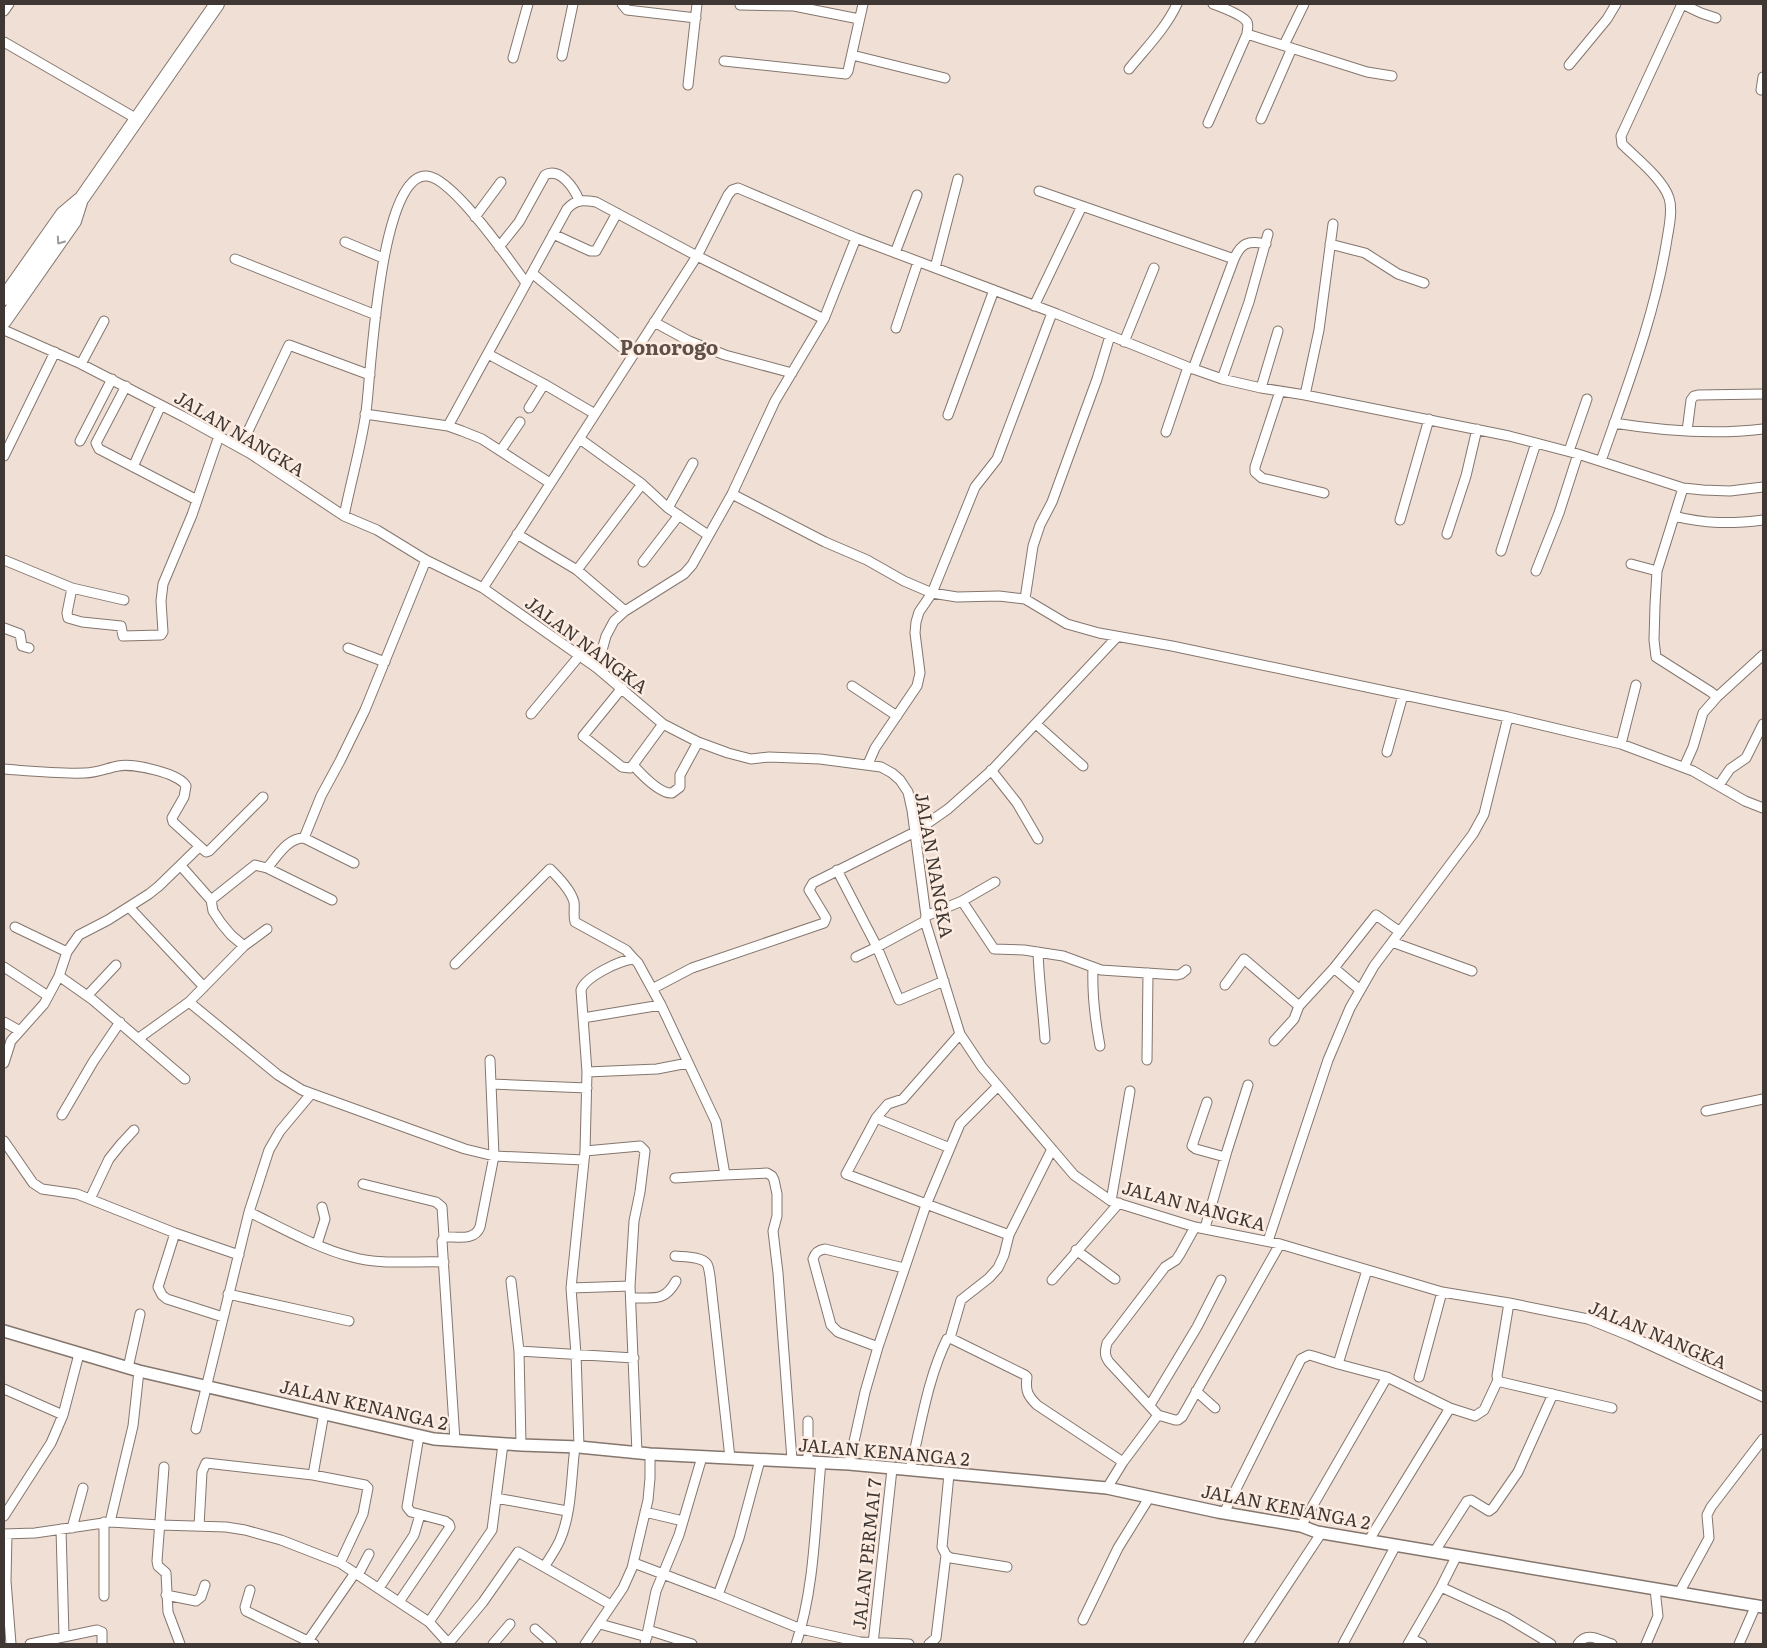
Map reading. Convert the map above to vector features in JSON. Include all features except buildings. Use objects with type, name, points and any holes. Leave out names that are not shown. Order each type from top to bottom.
[{"type":"highway","points":[[4,321],[64,214],[82,198],[217,4]]},
{"type":"highway","points":[[4,298],[43,254]]},
{"type":"main road","name":"JALAN KENANGA 2","points":[[4,1331],[133,1369],[418,1436],[456,1442],[577,1447],[702,1457],[808,1461],[1107,1488],[1224,1513],[1301,1526],[1322,1532],[1655,1590],[1761,1606]]},
{"type":"street","points":[[4,11],[9,4]]},
{"type":"street","points":[[512,58],[528,4]]},
{"type":"street","points":[[562,56],[573,4]]},
{"type":"street","points":[[622,4],[627,10],[696,18]]},
{"type":"street","points":[[688,85],[697,4]]},
{"type":"street","points":[[740,4],[794,6],[859,19]]},
{"type":"street","points":[[724,61],[841,74],[848,72],[862,4]]},
{"type":"street","points":[[1129,69],[1172,16],[1178,4]]},
{"type":"street","points":[[1208,123],[1247,34],[1247,22],[1243,18],[1213,4]]},
{"type":"street","points":[[1262,119],[1304,4]]},
{"type":"street","points":[[1569,65],[1607,19],[1616,4]]},
{"type":"street","points":[[1601,461],[1634,366],[1660,278],[1669,226],[1670,201],[1666,189],[1622,144],[1620,139],[1622,131],[1682,4],[1716,18]]},
{"type":"street","points":[[1247,34],[1367,72],[1392,76]]},
{"type":"street","points":[[4,42],[137,119]]},
{"type":"street","points":[[852,55],[945,78]]},
{"type":"street","points":[[1761,90],[1763,77]]},
{"type":"street","points":[[499,247],[519,222],[538,185],[545,175],[550,172],[566,180],[575,190],[580,200]]},
{"type":"street","points":[[344,516],[366,414],[383,258],[394,214],[409,186],[417,178],[425,176],[435,178],[448,187],[475,217],[526,283]]},
{"type":"street","points":[[935,268],[958,179]]},
{"type":"street","points":[[475,217],[502,182]]},
{"type":"street","points":[[483,588],[697,256],[728,195],[732,190],[738,188],[856,238],[1222,379],[1477,429],[1574,453],[1683,488],[1730,491],[1763,487]]},
{"type":"street","points":[[1039,191],[1234,259]]},
{"type":"street","points":[[895,253],[917,195]]},
{"type":"street","points":[[448,426],[567,209],[573,203],[580,200],[596,202],[697,256],[824,319]]},
{"type":"street","points":[[1034,306],[1082,206]]},
{"type":"street","points":[[553,234],[590,251],[596,251],[617,213]]},
{"type":"street","points":[[1305,395],[1319,330],[1333,224]]},
{"type":"street","points":[[1222,379],[1249,302],[1268,234]]},
{"type":"street","points":[[597,668],[606,636],[614,621],[625,611],[684,574],[692,565],[732,494],[771,409],[824,319],[856,238]]},
{"type":"street","points":[[344,242],[383,258]]},
{"type":"street","points":[[1166,432],[1238,249],[1246,243],[1266,244]]},
{"type":"street","points":[[1330,244],[1365,252],[1398,274],[1424,283]]},
{"type":"street","points":[[236,259],[376,315]]},
{"type":"street","points":[[896,328],[918,262]]},
{"type":"street","points":[[1124,342],[1154,268]]},
{"type":"street","points":[[532,273],[632,356]]},
{"type":"street","points":[[948,415],[994,290]]},
{"type":"street","points":[[868,764],[876,748],[917,686],[920,673],[915,633],[919,612],[932,593],[975,487],[997,459],[1052,313]]},
{"type":"street","points":[[81,364],[104,321]]},
{"type":"street","points":[[654,322],[698,345],[741,360],[792,373]]},
{"type":"street","name":"JALAN NANGKA","points":[[4,330],[81,364],[161,404],[240,448],[344,516],[377,530],[426,560],[483,588],[580,655],[663,724],[698,742],[751,759],[769,757],[794,758],[868,764],[881,767],[900,780],[908,792],[912,810],[926,918],[960,1034],[982,1067],[1074,1175],[1115,1202],[1195,1226],[1280,1244],[1442,1292],[1588,1319],[1630,1336],[1763,1397]]},
{"type":"street","points":[[1261,388],[1278,331]]},
{"type":"street","points":[[1025,599],[1033,546],[1040,525],[1052,502],[1110,336]]},
{"type":"street","points":[[240,448],[290,345],[370,375]]},
{"type":"street","points":[[4,456],[55,352]]},
{"type":"street","points":[[488,354],[595,414]]},
{"type":"street","points":[[80,441],[112,380]]},
{"type":"street","points":[[529,408],[544,384]]},
{"type":"street","points":[[126,386],[96,443],[97,446],[99,449],[197,500]]},
{"type":"street","points":[[1280,391],[1255,467],[1256,472],[1262,478],[1324,493]]},
{"type":"street","points":[[1687,431],[1691,400],[1694,396],[1763,394]]},
{"type":"street","points":[[1536,570],[1559,513],[1587,399]]},
{"type":"street","points":[[133,467],[161,404]]},
{"type":"street","points":[[366,414],[448,426],[482,439],[550,483]]},
{"type":"street","points":[[1400,520],[1429,419]]},
{"type":"street","points":[[501,450],[520,422]]},
{"type":"street","points":[[1614,423],[1687,431],[1737,432],[1763,429]]},
{"type":"street","points":[[1447,534],[1466,476],[1477,429]]},
{"type":"street","points":[[75,589],[67,613],[68,618],[82,622],[121,626],[124,636],[161,635],[163,632],[161,601],[163,584],[197,500],[219,436]]},
{"type":"street","points":[[580,439],[642,484],[668,508],[708,535]]},
{"type":"street","points":[[1501,551],[1536,443]]},
{"type":"street","points":[[668,508],[693,462]]},
{"type":"street","points":[[577,570],[642,484]]},
{"type":"street","points":[[1683,488],[1657,571],[1655,605],[1656,657],[1717,697]]},
{"type":"street","points":[[732,494],[825,542],[867,560],[904,581],[932,593],[957,597],[999,596],[1025,599],[1067,624],[1117,637],[1172,646],[1508,717],[1622,744],[1684,767],[1745,801],[1763,807]]},
{"type":"street","points":[[643,562],[679,515]]},
{"type":"street","points":[[1674,516],[1699,522],[1724,524],[1763,520]]},
{"type":"street","points":[[517,534],[577,570],[625,611]]},
{"type":"street","points":[[4,560],[75,589],[124,600]]},
{"type":"street","points":[[304,838],[321,796],[365,710],[426,560]]},
{"type":"street","points":[[1631,564],[1657,571]]},
{"type":"street","points":[[4,628],[20,634],[22,646],[29,648]]},
{"type":"street","points":[[652,989],[692,968],[824,923],[826,918],[809,890],[813,883],[916,832],[948,809],[991,770],[1117,637]]},
{"type":"street","points":[[348,648],[385,662]]},
{"type":"street","points":[[531,714],[580,655]]},
{"type":"street","points":[[1684,767],[1693,747],[1703,713],[1717,697],[1763,656]]},
{"type":"street","points":[[1622,744],[1636,685]]},
{"type":"street","points":[[852,686],[897,716]]},
{"type":"street","points":[[622,688],[583,736],[622,766],[630,768],[663,724]]},
{"type":"street","points":[[1387,752],[1403,695]]},
{"type":"street","points":[[1268,1241],[1328,1060],[1350,1008],[1374,966],[1473,834],[1484,814],[1508,717]]},
{"type":"street","points":[[1036,724],[1083,766]]},
{"type":"street","points":[[1719,785],[1730,769],[1746,758],[1763,724]]},
{"type":"street","points":[[633,765],[650,782],[666,793],[672,793],[680,787],[680,775],[698,742]]},
{"type":"street","points":[[4,769],[85,774],[127,766],[150,769],[181,779],[186,786],[184,797],[172,818],[173,822],[204,851],[209,850],[263,797]]},
{"type":"street","points":[[991,770],[1017,803],[1038,839]]},
{"type":"street","points":[[267,868],[288,844],[298,838],[304,838],[354,863]]},
{"type":"street","points":[[4,1063],[11,1041],[39,1010],[48,996],[59,976],[67,952],[78,935],[129,908],[159,886],[199,847]]},
{"type":"street","points":[[181,866],[211,900],[213,912],[231,935],[244,946]]},
{"type":"street","points":[[211,900],[252,866],[267,868],[332,900]]},
{"type":"street","points":[[455,964],[550,869],[558,877],[574,902],[575,922],[626,950],[638,963],[661,1005],[716,1122],[725,1175]]},
{"type":"street","points":[[837,870],[877,947],[899,1000],[944,981]]},
{"type":"street","points":[[856,957],[995,882]]},
{"type":"street","points":[[962,901],[994,949],[1063,956],[1093,968],[1177,975],[1182,974],[1186,970]]},
{"type":"street","points":[[129,908],[204,987]]},
{"type":"street","points":[[1274,1041],[1294,1019],[1299,1006],[1334,968],[1376,914],[1400,932]]},
{"type":"street","points":[[15,927],[67,952]]},
{"type":"street","points":[[138,1038],[190,1002],[244,946],[267,929]]},
{"type":"street","points":[[1392,942],[1472,971]]},
{"type":"street","points":[[1038,952],[1045,1040]]},
{"type":"street","points":[[544,1566],[560,1539],[567,1511],[577,1447],[576,1354],[571,1288],[584,1156],[587,1088],[581,990],[584,983],[611,967],[634,959]]},
{"type":"street","points":[[1225,985],[1244,959],[1299,1006]]},
{"type":"street","points":[[87,996],[116,965]]},
{"type":"street","points":[[4,967],[48,996]]},
{"type":"street","points":[[1093,968],[1092,992],[1100,1046]]},
{"type":"street","points":[[1334,968],[1360,990]]},
{"type":"street","points":[[1147,1060],[1148,973]]},
{"type":"street","points":[[59,976],[120,1022],[162,1061],[185,1079]]},
{"type":"street","points":[[190,1002],[278,1075],[302,1090],[465,1149],[494,1156],[584,1156],[640,1146],[645,1150],[634,1221],[630,1286],[638,1453]]},
{"type":"street","points":[[583,1018],[661,1005]]},
{"type":"street","points":[[4,1022],[20,1031]]},
{"type":"street","points":[[62,1115],[93,1062],[120,1022]]},
{"type":"street","points":[[960,1034],[903,1099],[888,1104],[876,1118],[846,1174],[1009,1235]]},
{"type":"street","points":[[444,1237],[466,1237],[478,1232],[494,1156],[490,1060]]},
{"type":"street","points":[[587,1072],[657,1069],[688,1063]]},
{"type":"street","points":[[491,1084],[587,1088]]},
{"type":"street","points":[[1205,1228],[1225,1156],[1248,1085]]},
{"type":"street","points":[[849,1464],[865,1392],[878,1347],[926,1204],[960,1124],[998,1086]]},
{"type":"street","points":[[1052,1280],[1115,1202],[1130,1091]]},
{"type":"street","points":[[196,1429],[228,1294],[269,1150],[284,1125],[311,1094]]},
{"type":"street","points":[[1706,1111],[1763,1099]]},
{"type":"street","points":[[1207,1102],[1192,1146],[1196,1149],[1225,1156]]},
{"type":"street","points":[[876,1118],[950,1148]]},
{"type":"street","points":[[90,1199],[109,1158],[134,1130]]},
{"type":"street","points":[[4,1141],[33,1183],[42,1189],[73,1192],[239,1256]]},
{"type":"street","points":[[910,1470],[930,1386],[947,1340],[950,1338],[961,1300],[983,1284],[998,1268],[1004,1255],[1009,1235],[1052,1150]]},
{"type":"street","points":[[675,1178],[767,1173],[774,1180],[777,1194],[777,1216],[773,1231],[778,1273],[792,1460]]},
{"type":"street","points":[[363,1184],[436,1202],[442,1207],[444,1237],[442,1250],[456,1442]]},
{"type":"street","points":[[317,1244],[325,1219],[322,1207]]},
{"type":"street","points":[[250,1212],[317,1244],[358,1258],[385,1261],[444,1262]]},
{"type":"street","points":[[1195,1226],[1176,1260],[1165,1267],[1107,1342],[1105,1350],[1105,1356],[1109,1362],[1158,1415],[1178,1420],[1182,1417],[1280,1244]]},
{"type":"street","points":[[175,1232],[158,1287],[160,1292],[166,1299],[223,1317]]},
{"type":"street","points":[[878,1347],[838,1332],[831,1325],[813,1259],[817,1251],[825,1249],[904,1268]]},
{"type":"street","points":[[1076,1250],[1115,1279]]},
{"type":"street","points":[[675,1256],[704,1261],[707,1264],[710,1276],[730,1458]]},
{"type":"street","points":[[1338,1364],[1367,1270]]},
{"type":"street","points":[[1150,1406],[1197,1327],[1221,1280]]},
{"type":"street","points":[[512,1281],[519,1351],[521,1445]]},
{"type":"street","points":[[631,1298],[666,1295],[676,1281]]},
{"type":"street","points":[[571,1288],[630,1286]]},
{"type":"street","points":[[1419,1376],[1442,1292]]},
{"type":"street","points":[[228,1294],[349,1322]]},
{"type":"street","points":[[1224,1513],[1298,1363],[1308,1355],[1387,1377],[1450,1408],[1475,1416],[1484,1410],[1498,1380],[1497,1376],[1509,1303]]},
{"type":"street","points":[[104,1596],[107,1522],[133,1426],[133,1369],[140,1314]]},
{"type":"street","points":[[950,1338],[1025,1375],[1027,1377],[1026,1390],[1037,1405],[1122,1462]]},
{"type":"street","points":[[519,1351],[634,1358]]},
{"type":"street","points":[[4,1516],[51,1442],[64,1415],[79,1354]]},
{"type":"street","points":[[1301,1526],[1387,1377]]},
{"type":"street","points":[[1498,1380],[1612,1408]]},
{"type":"street","points":[[4,1389],[64,1415]]},
{"type":"street","points":[[1196,1391],[1215,1408]]},
{"type":"street","points":[[1436,1551],[1467,1501],[1471,1500],[1489,1511],[1493,1508],[1518,1472],[1553,1394]]},
{"type":"street","points":[[1369,1540],[1450,1408]]},
{"type":"street","points":[[312,1475],[324,1413]]},
{"type":"street","points":[[1107,1488],[1122,1462],[1158,1415]]},
{"type":"street","points":[[808,1421],[808,1461]]},
{"type":"street","points":[[399,1602],[450,1527],[446,1521],[411,1512],[407,1507],[418,1436]]},
{"type":"street","points":[[1679,1593],[1709,1538],[1707,1515],[1711,1507],[1763,1438]]},
{"type":"street","points":[[429,1622],[490,1534],[494,1523],[503,1444]]},
{"type":"street","points":[[586,1644],[623,1588],[634,1563],[650,1478],[650,1454]]},
{"type":"street","points":[[647,1637],[656,1591],[679,1535],[702,1457]]},
{"type":"street","points":[[718,1595],[739,1538],[760,1460]]},
{"type":"street","points":[[796,1644],[810,1586],[821,1462]]},
{"type":"street","points":[[199,1526],[202,1472],[206,1463],[312,1475],[365,1485],[368,1488],[363,1514],[340,1563]]},
{"type":"street","points":[[164,1467],[157,1561],[158,1566],[166,1573],[168,1612],[180,1644]]},
{"type":"street","name":"JALAN PERMAI 7","points":[[873,1643],[892,1469]]},
{"type":"street","points":[[949,1474],[942,1547],[946,1555],[951,1558],[1007,1567]]},
{"type":"street","points":[[72,1528],[83,1488]]},
{"type":"street","points":[[496,1498],[567,1511]]},
{"type":"street","points":[[1083,1620],[1118,1548],[1149,1498]]},
{"type":"street","points":[[645,1512],[683,1521]]},
{"type":"street","points":[[379,1588],[414,1535],[420,1515]]},
{"type":"street","points":[[11,1644],[6,1581],[5,1534],[35,1533],[107,1522],[226,1527],[281,1540],[340,1563],[429,1622],[449,1644],[483,1602],[518,1552],[612,1605]]},
{"type":"street","points":[[61,1529],[64,1636]]},
{"type":"street","points":[[1248,1644],[1322,1532]]},
{"type":"street","points":[[1344,1644],[1396,1545]]},
{"type":"street","points":[[250,1590],[245,1607],[246,1612],[311,1642],[369,1554]]},
{"type":"street","points":[[1422,1644],[1410,1641],[1441,1587],[1457,1554]]},
{"type":"street","points":[[928,1644],[936,1638],[946,1555]]},
{"type":"street","points":[[634,1563],[801,1629],[841,1639],[873,1643],[908,1644]]},
{"type":"street","points":[[166,1595],[196,1600],[201,1597],[205,1585]]},
{"type":"street","points":[[1441,1587],[1506,1617],[1552,1644]]},
{"type":"street","points":[[1646,1644],[1658,1616],[1655,1590]]},
{"type":"street","points":[[1738,1644],[1761,1606]]},
{"type":"street","points":[[493,1644],[510,1624]]},
{"type":"street","points":[[600,1624],[647,1637],[692,1644]]},
{"type":"street","points":[[536,1629],[552,1644]]},
{"type":"street","points":[[30,1644],[97,1630],[102,1632],[102,1644]]},
{"type":"street","points":[[1578,1644],[1583,1638],[1588,1636],[1612,1644]]},
{"type":"district","name":"Ponorogo","points":[[669,346]]}]
